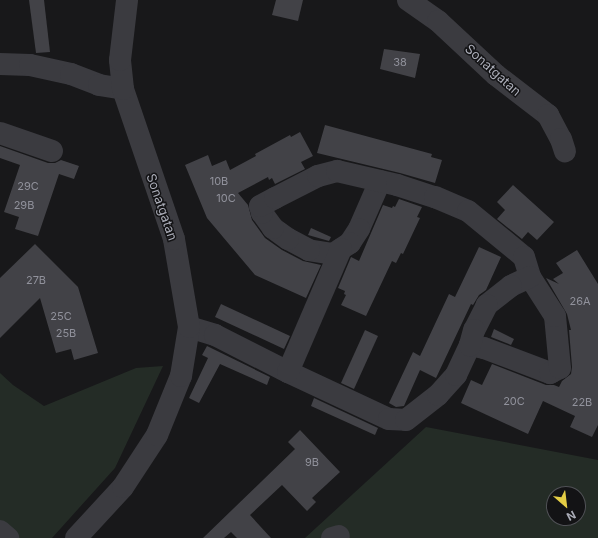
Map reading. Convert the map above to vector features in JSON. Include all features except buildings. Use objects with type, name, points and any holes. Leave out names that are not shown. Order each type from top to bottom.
[{"type":"street","name":"Sonatgatan","points":[[76,538],[123,487],[157,435],[181,376],[189,327],[174,239],[123,89],[120,60],[127,0]]},
{"type":"street","name":"Sonatgatan","points":[[408,0],[438,21],[496,75],[548,115],[561,138],[565,151]]},
{"type":"street","points":[[0,64],[30,65],[71,74],[98,85],[123,89]]},
{"type":"street","points":[[0,133],[52,151]]},
{"type":"street","points":[[380,181],[359,229],[350,243],[333,254],[309,250],[273,228],[262,213],[260,206],[318,176],[336,171],[380,181],[436,196],[468,211],[524,257],[530,277],[555,316],[560,368],[550,373],[484,348],[470,345]]},
{"type":"street","points":[[288,372],[341,249]]},
{"type":"street","points":[[189,327],[215,335],[288,372],[389,419],[406,420],[438,395],[456,375],[470,345],[474,330],[487,305],[511,286],[530,277]]},
{"type":"street","points":[[0,531],[8,538]]},
{"type":"shaded area","points":[[163,366],[115,468],[52,538],[0,538],[0,373],[13,385],[44,406],[136,368]]},
{"type":"shaded area","points":[[426,427],[598,460],[598,538],[305,538]]}]
